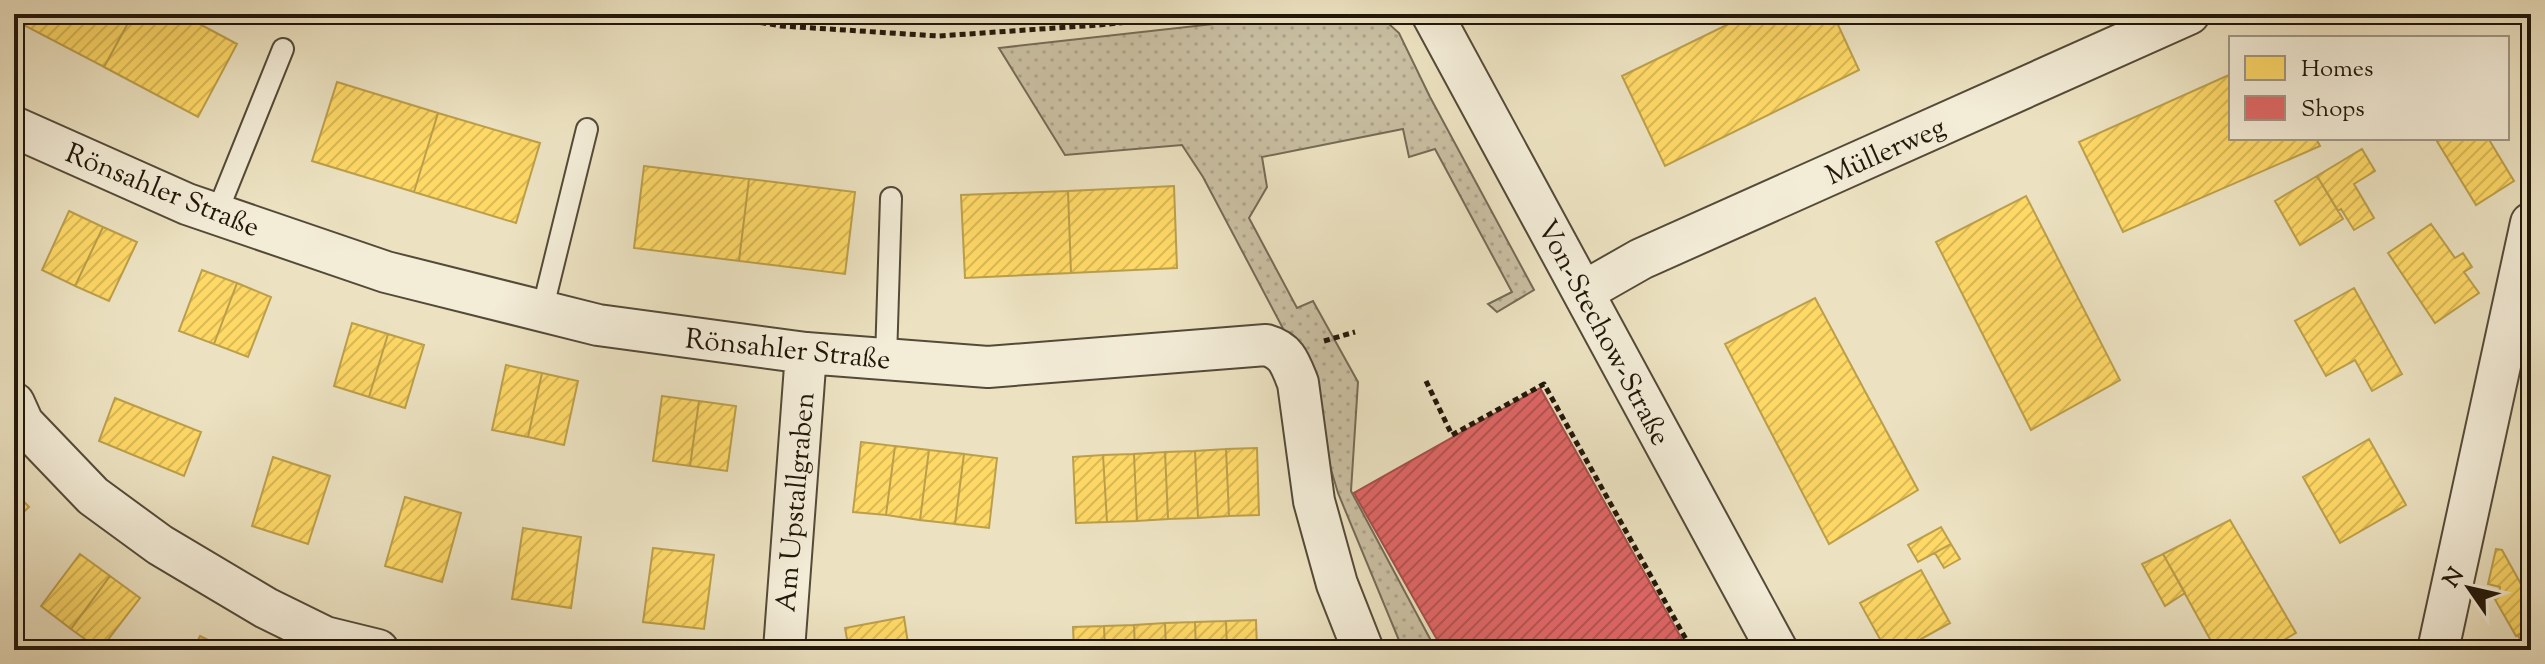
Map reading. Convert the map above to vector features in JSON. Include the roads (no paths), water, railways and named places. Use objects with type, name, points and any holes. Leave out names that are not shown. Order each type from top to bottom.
[{"type":"street","name":"Von-Stechow-Straße","points":[[1432,14],[1777,650]]},
{"type":"street","name":"Müllerweg","points":[[1583,292],[1641,259],[2189,14]]},
{"type":"street","name":"Rönsahler Straße","points":[[16,136],[216,215],[386,272],[598,325],[806,353],[988,367],[1266,345],[1280,349],[1298,383],[1314,501],[1337,584],[1363,650]]},
{"type":"street","points":[[2438,650],[2531,223]]},
{"type":"street","name":"Am Upstallgraben","points":[[784,650],[806,353]]},
{"type":"street","points":[[14,403],[23,423],[93,496],[160,545],[289,620],[325,637],[378,650]]},
{"type":"lane","points":[[216,215],[283,49]]},
{"type":"lane","points":[[542,311],[587,129]]},
{"type":"lane","points":[[886,359],[891,198]]}]
